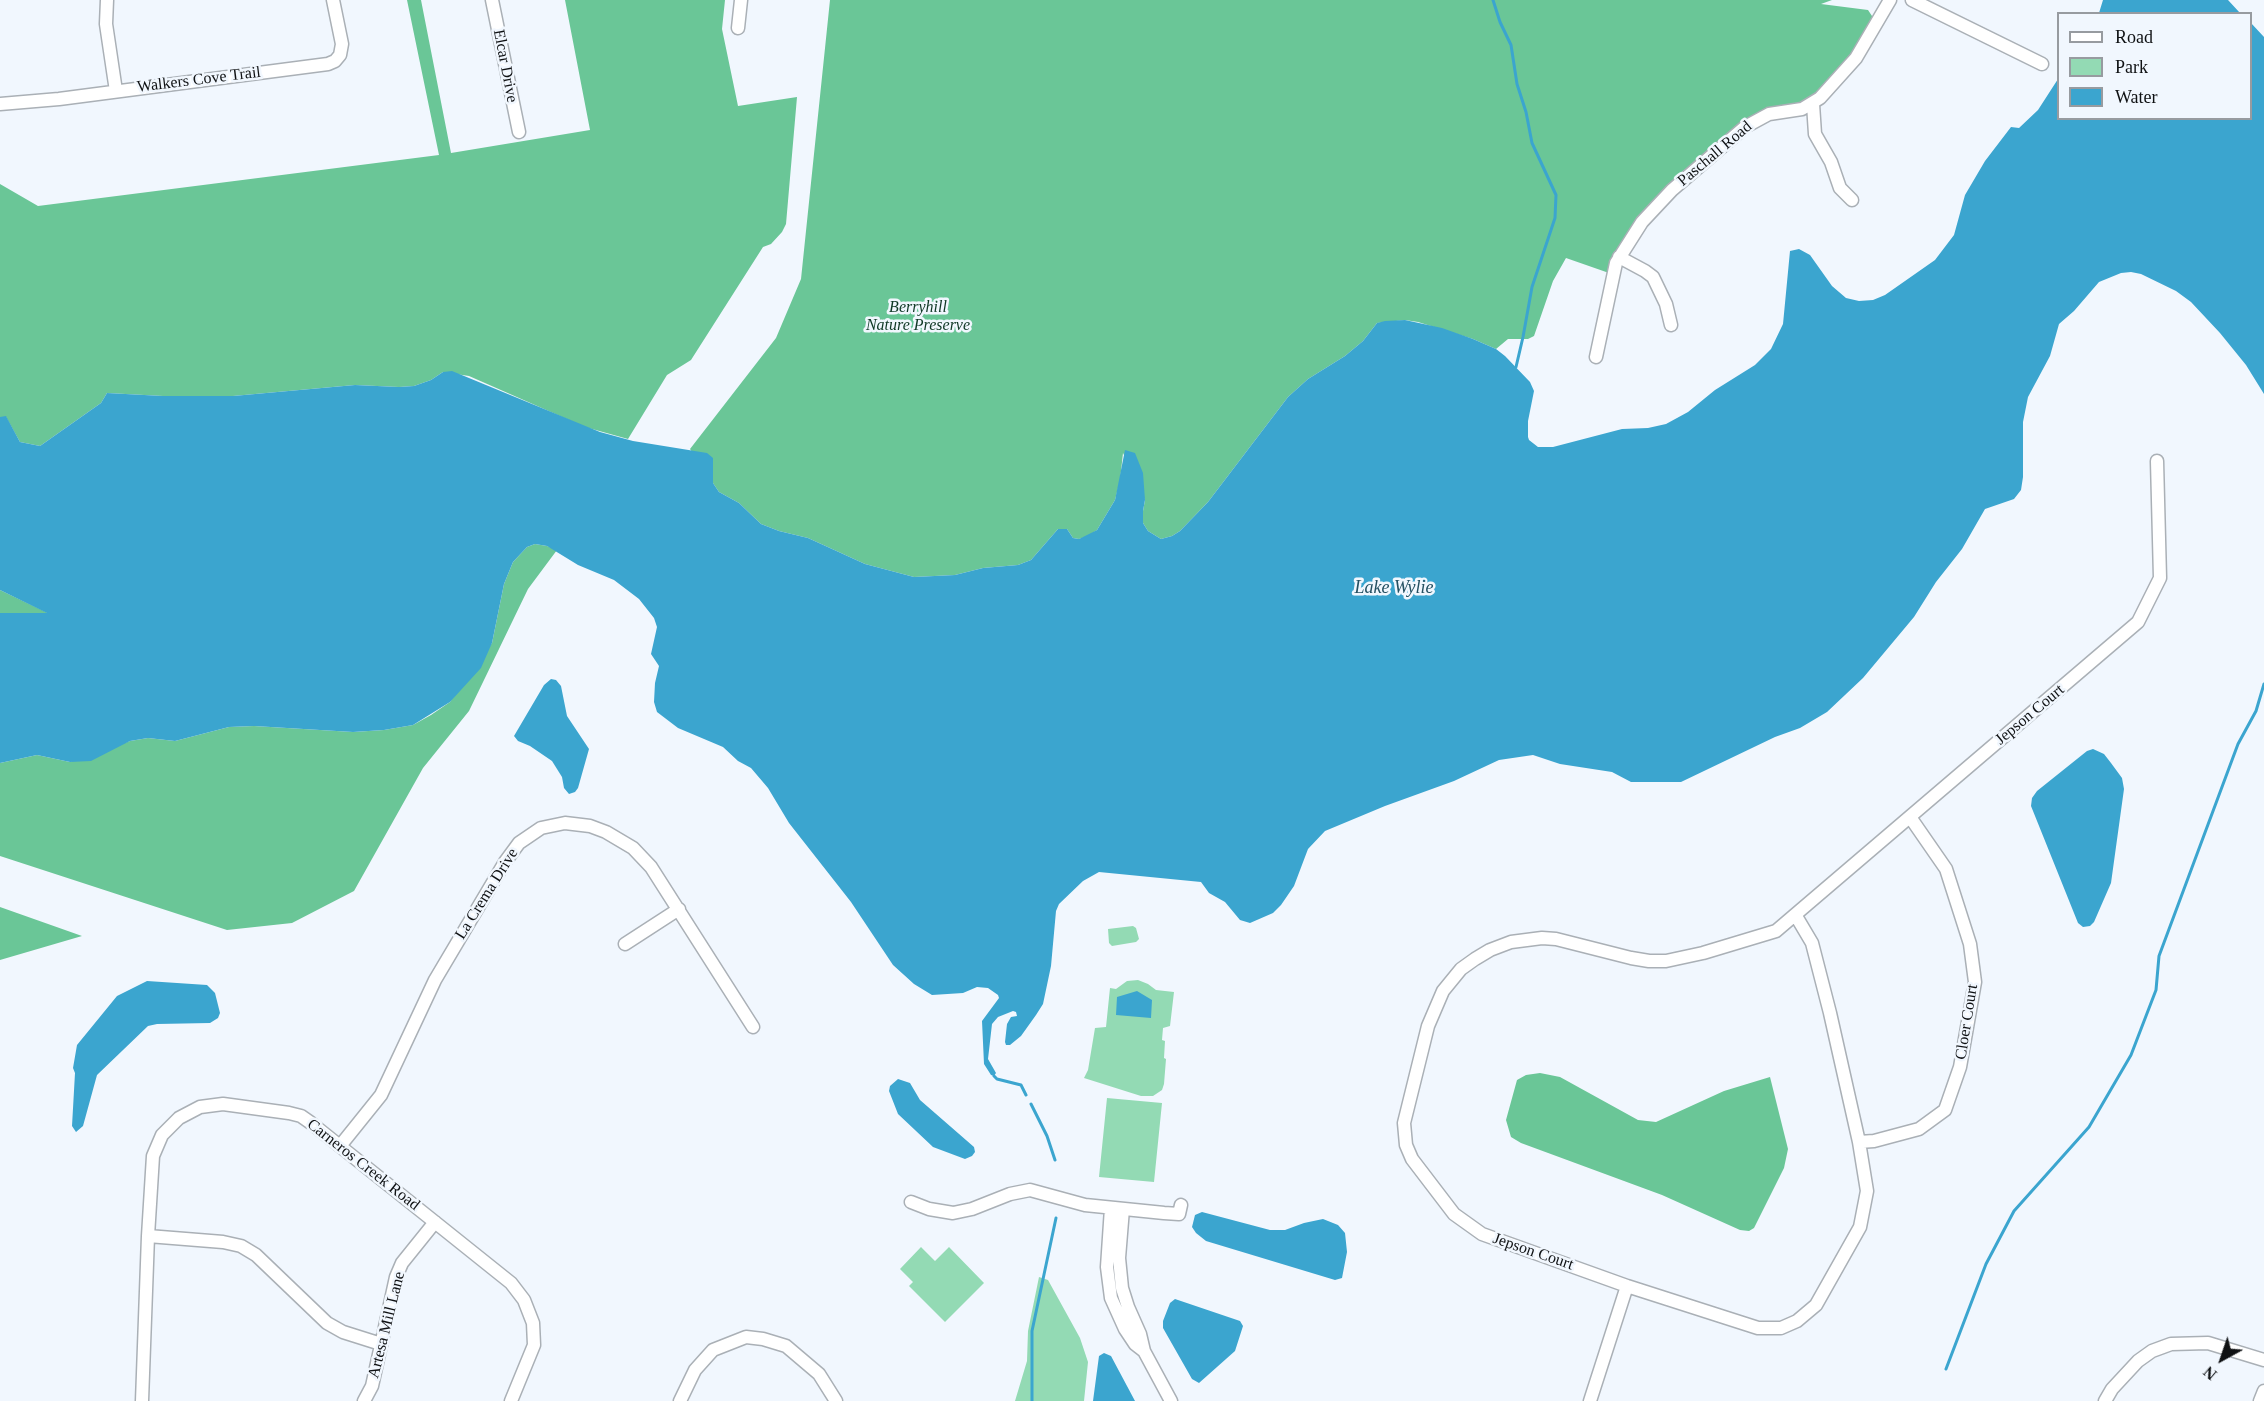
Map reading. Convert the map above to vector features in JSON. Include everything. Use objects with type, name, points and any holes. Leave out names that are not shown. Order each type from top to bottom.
[{"type":"street","points":[[107,0],[106,24],[116,91]]},
{"type":"street","name":"Walkers Cove Trail","points":[[0,104],[59,99],[328,64],[340,55],[342,44],[333,0]]},
{"type":"street","name":"Elcar Drive","points":[[492,0],[519,132]]},
{"type":"street","points":[[738,28],[741,0]]},
{"type":"street","points":[[1852,200],[1840,188],[1831,162],[1815,134],[1813,104],[1849,68],[1890,0]]},
{"type":"street","points":[[1912,0],[2042,64]]},
{"type":"street","name":"Paschall Road","points":[[1596,357],[1607,315],[1614,270],[1619,257],[1654,208],[1745,127],[1769,114],[1802,109],[1813,104]]},
{"type":"street","points":[[1619,257],[1653,277],[1666,304],[1671,325]]},
{"type":"street","name":"Jepson Court","points":[[1796,916],[1812,943],[1830,1013],[1867,1191],[1860,1227],[1816,1305],[1797,1321],[1781,1328],[1758,1328],[1627,1286],[1482,1234],[1454,1214],[1412,1159],[1407,1145],[1404,1122],[1413,1077],[1432,1012],[1443,991],[1461,969],[1490,950],[1527,939],[1556,939],[1631,958],[1666,961],[1703,953],[1776,931],[2138,622],[2160,578],[2157,461]]},
{"type":"street","name":"Cloer Court","points":[[1858,1142],[1874,1141],[1919,1129],[1946,1110],[1960,1067],[1975,982],[1970,944],[1946,869],[1910,817]]},
{"type":"street","name":"La Crema Drive","points":[[340,1146],[381,1095],[435,980],[505,862],[519,843],[541,828],[565,823],[584,824],[606,832],[642,856],[753,1027]]},
{"type":"street","points":[[625,944],[678,909]]},
{"type":"street","name":"Carneros Creek Road","points":[[142,1401],[153,1156],[162,1135],[189,1112],[223,1104],[301,1116],[512,1283],[524,1300],[533,1323],[534,1345],[512,1401]]},
{"type":"street","points":[[911,1202],[929,1209],[953,1213],[972,1209],[1010,1194],[1030,1190],[1073,1203],[1177,1214],[1180,1213],[1181,1205]]},
{"type":"street","points":[[1117,1208],[1121,1280],[1128,1307],[1142,1338],[1144,1351],[1171,1401]]},
{"type":"street","name":"Artesa Mill Lane","points":[[364,1401],[372,1386],[396,1277],[402,1263],[435,1222]]},
{"type":"street","points":[[148,1236],[223,1242],[241,1246],[256,1255],[327,1323],[343,1332],[381,1344]]},
{"type":"street","points":[[1590,1401],[1627,1286]]},
{"type":"street","points":[[680,1401],[695,1370],[712,1350],[746,1337],[764,1339],[786,1346],[819,1374],[836,1401]]},
{"type":"street","points":[[2105,1401],[2112,1389],[2138,1361],[2152,1351],[2171,1344],[2208,1343],[2264,1360]]},
{"type":"street","points":[[2260,1401],[2264,1391]]},
{"type":"green space","points":[[407,0],[421,0],[451,153],[590,130],[565,0],[725,0],[722,29],[738,106],[797,97],[786,224],[771,244],[763,247],[691,360],[667,375],[628,439],[585,427],[469,376],[443,372],[431,380],[414,386],[399,387],[355,385],[233,396],[107,393],[101,403],[40,446],[20,442],[6,417],[0,417],[0,184],[38,206],[439,155]]},
{"type":"green space","name":"Berryhill Nature Preserve","points":[[830,0],[1832,0],[1821,4],[1868,10],[1874,19],[1864,41],[1807,104],[1771,111],[1670,189],[1609,273],[1566,258],[1553,281],[1534,336],[1528,339],[1508,339],[1496,349],[1473,339],[1418,322],[1405,320],[1377,323],[1363,341],[1345,356],[1308,379],[1288,397],[1208,502],[1180,531],[1172,536],[1161,539],[1148,531],[1143,523],[1145,500],[1123,453],[1115,500],[1097,530],[1088,536],[1073,538],[1067,529],[1058,529],[1031,560],[1018,565],[983,568],[955,575],[914,577],[865,564],[808,538],[761,524],[739,503],[719,492],[690,449],[776,338],[801,279]]},
{"type":"green space","points":[[535,544],[557,550],[528,589],[469,711],[423,768],[354,891],[292,923],[227,930],[0,856],[0,763],[37,755],[70,762],[130,741],[148,738],[175,741],[229,727],[254,726],[353,732],[413,725],[431,715],[450,702],[492,643],[504,584],[513,562],[527,547]]},
{"type":"green space","points":[[0,590],[48,613],[0,613]]},
{"type":"green space","points":[[0,907],[82,936],[0,960]]},
{"type":"green space","points":[[1133,926],[1136,928],[1139,939],[1136,942],[1112,946],[1109,943],[1108,929]]},
{"type":"green space","points":[[1138,980],[1156,990],[1174,992],[1170,1026],[1163,1028],[1162,1040],[1165,1041],[1164,1058],[1166,1059],[1164,1084],[1162,1090],[1153,1096],[1141,1096],[1084,1078],[1088,1070],[1095,1028],[1106,1027],[1110,988],[1116,989],[1127,981]]},
{"type":"green space","points":[[1540,1073],[1560,1077],[1638,1120],[1656,1122],[1724,1091],[1770,1077],[1788,1149],[1784,1168],[1754,1228],[1749,1231],[1740,1230],[1662,1195],[1521,1143],[1511,1137],[1506,1120],[1517,1080],[1526,1075]]},
{"type":"green space","points":[[1107,1098],[1162,1103],[1154,1182],[1099,1177]]},
{"type":"green space","points":[[921,1247],[935,1261],[949,1247],[984,1283],[945,1322],[909,1286],[913,1282],[900,1269]]},
{"type":"green space","points":[[1039,1277],[1048,1280],[1080,1338],[1088,1362],[1084,1401],[1015,1401],[1027,1361],[1028,1331]]},
{"type":"water","points":[[2103,0],[2228,0],[2239,12],[2099,12]]},
{"type":"water","name":"Lake Wylie","points":[[2252,24],[2264,37],[2264,394],[2246,365],[2220,333],[2191,302],[2176,291],[2141,274],[2131,272],[2121,273],[2099,282],[2074,311],[2059,324],[2050,356],[2028,397],[2023,422],[2021,490],[2014,499],[1985,509],[1962,549],[1936,582],[1914,617],[1863,678],[1827,712],[1800,728],[1775,737],[1681,782],[1631,782],[1612,772],[1560,764],[1533,755],[1499,760],[1454,781],[1325,831],[1308,849],[1294,886],[1281,905],[1273,913],[1250,923],[1240,920],[1225,902],[1209,893],[1201,882],[1099,872],[1083,881],[1059,904],[1056,911],[1051,966],[1043,1004],[1036,1015],[1021,1036],[1010,1045],[1006,1045],[1005,1042],[1007,1024],[1011,1017],[1017,1016],[1016,1012],[998,1017],[992,1024],[988,1059],[996,1073],[994,1076],[984,1064],[982,1021],[999,998],[998,995],[988,988],[977,987],[963,993],[932,995],[914,984],[893,965],[851,902],[789,823],[768,788],[751,768],[738,761],[723,747],[678,728],[657,712],[654,702],[659,666],[651,654],[657,627],[654,618],[639,599],[614,580],[578,565],[547,546],[535,544],[527,547],[513,562],[504,584],[492,643],[481,668],[450,702],[413,725],[353,732],[254,726],[229,727],[175,741],[148,738],[130,741],[91,761],[70,762],[37,755],[0,763],[0,613],[47,613],[0,590],[0,417],[6,416],[20,442],[40,446],[101,403],[107,393],[233,396],[355,385],[399,387],[414,386],[431,380],[443,372],[452,371],[600,432],[633,441],[707,453],[713,458],[713,483],[719,492],[739,503],[761,524],[808,538],[865,564],[914,577],[955,575],[983,568],[1018,565],[1031,560],[1058,529],[1067,529],[1073,538],[1079,539],[1097,530],[1115,500],[1125,450],[1135,453],[1143,473],[1145,500],[1143,523],[1148,531],[1161,539],[1172,536],[1180,531],[1208,502],[1288,397],[1308,379],[1345,356],[1363,341],[1377,323],[1385,321],[1405,320],[1442,328],[1496,349],[1505,356],[1530,382],[1534,391],[1528,421],[1528,437],[1538,447],[1553,447],[1622,429],[1648,428],[1666,424],[1688,412],[1715,390],[1755,365],[1771,349],[1783,324],[1790,251],[1799,249],[1810,255],[1832,286],[1846,298],[1859,301],[1873,300],[1885,295],[1935,260],[1954,235],[1965,195],[1985,161],[2011,127],[2019,128],[2038,110],[2057,81],[2057,120],[2252,120]]},
{"type":"water","points":[[551,679],[556,680],[561,686],[567,716],[589,749],[578,788],[569,794],[552,761],[518,741],[514,736],[544,685]]},
{"type":"water","points":[[2093,749],[2104,754],[2111,763],[2122,778],[2124,789],[2111,883],[2094,922],[2090,926],[2083,927],[2078,923],[2031,806],[2032,798],[2037,791],[2087,751]]},
{"type":"water","points":[[147,981],[207,985],[215,993],[220,1013],[218,1018],[210,1023],[148,1026],[97,1075],[83,1126],[76,1132],[72,1126],[75,1073],[73,1068],[77,1045],[117,996]]},
{"type":"water","points":[[1137,991],[1152,1000],[1151,1018],[1116,1015],[1117,997]]},
{"type":"water","points":[[898,1079],[910,1083],[920,1100],[974,1147],[975,1152],[972,1156],[965,1159],[933,1147],[898,1114],[889,1091],[890,1086]]},
{"type":"water","points":[[1202,1212],[1270,1230],[1285,1230],[1323,1219],[1338,1225],[1345,1233],[1347,1252],[1342,1278],[1335,1280],[1206,1241],[1192,1227],[1195,1215]]},
{"type":"water","points":[[1175,1299],[1240,1321],[1243,1326],[1235,1351],[1199,1383],[1192,1379],[1163,1328],[1163,1321],[1170,1303]]},
{"type":"water","points":[[1104,1353],[1111,1356],[1135,1401],[1093,1401],[1099,1356]]},
{"type":"waterway","points":[[1493,0],[1511,45],[1517,84],[1526,112],[1532,143],[1556,195],[1555,218],[1532,287],[1516,367]]},
{"type":"waterway","points":[[1946,1369],[1986,1264],[2014,1211],[2089,1127],[2131,1055],[2156,990],[2159,956],[2238,744],[2256,711],[2264,684]]},
{"type":"waterway","points":[[994,1076],[997,1079],[1021,1085],[1026,1095]]},
{"type":"waterway","points":[[1031,1104],[1047,1136],[1055,1160]]},
{"type":"waterway","points":[[1032,1401],[1032,1331],[1056,1218]]}]
